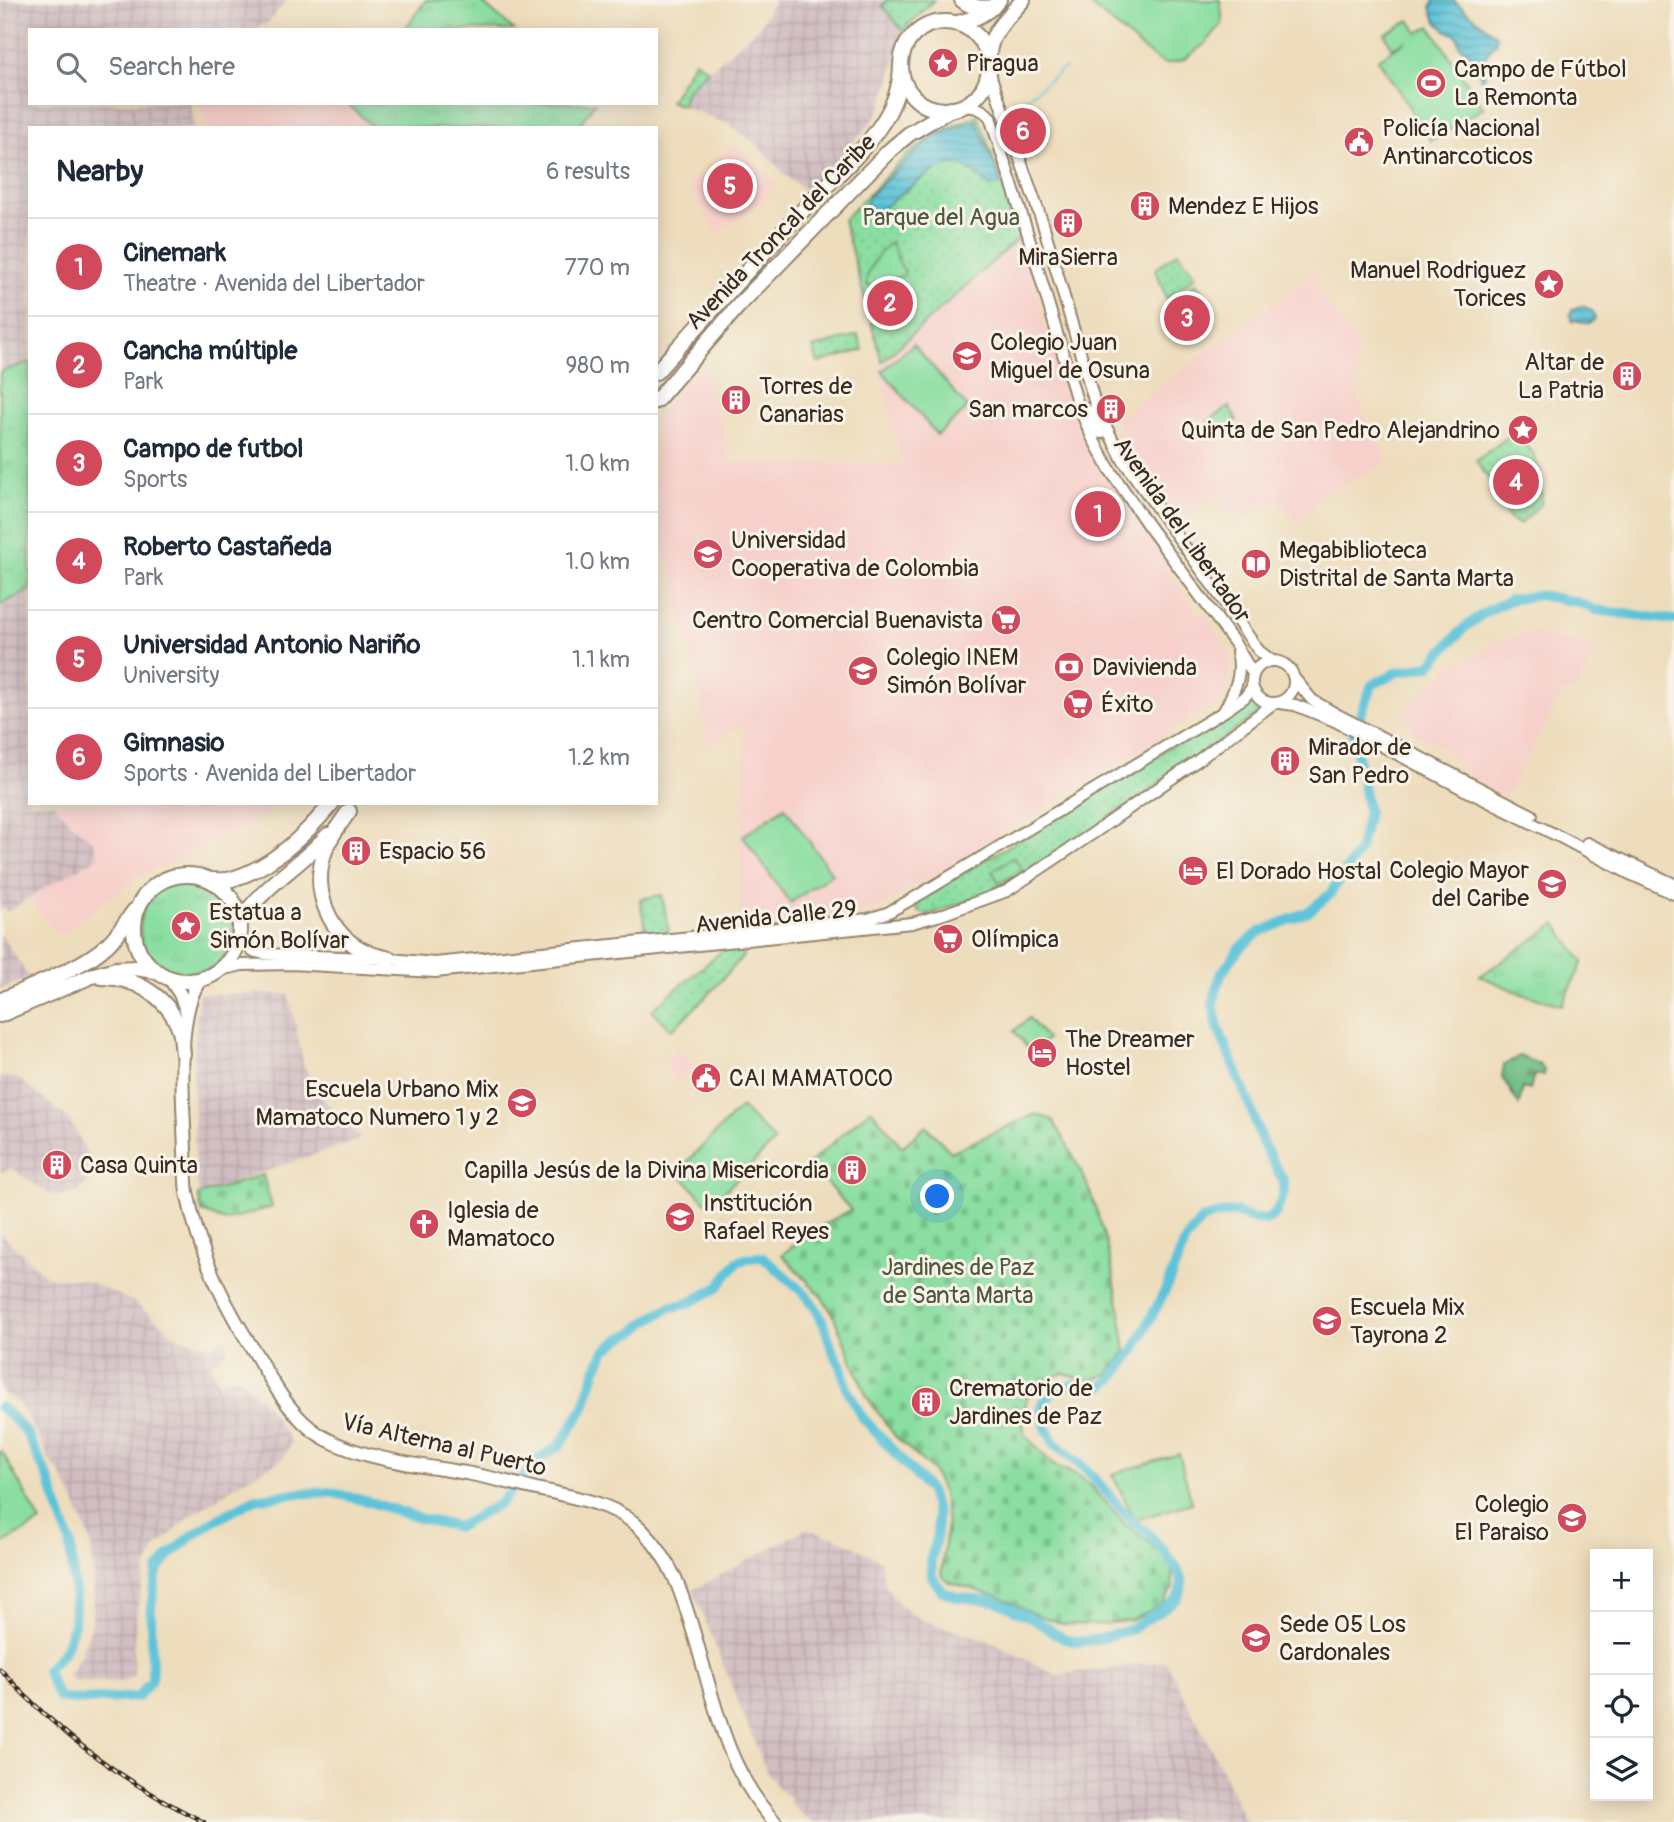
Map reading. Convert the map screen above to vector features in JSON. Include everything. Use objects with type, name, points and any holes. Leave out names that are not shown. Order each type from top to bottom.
[{"type":"highway","points":[[962,0],[973,7],[983,8],[996,3]]},
{"type":"highway","points":[[996,3],[978,18],[957,23],[934,23],[917,32],[905,48],[901,64],[905,83],[916,99],[932,108],[957,108],[971,102],[986,82],[989,50],[997,30],[1023,0]]},
{"type":"highway","points":[[957,23],[978,36],[987,50],[989,62]]},
{"type":"highway","name":"Avenida Troncal del Caribe","points":[[658,370],[807,205],[864,147],[890,110],[898,92],[901,64]]},
{"type":"highway","name":"Avenida Troncal del Caribe","points":[[658,399],[740,304],[890,150],[909,134],[957,108]]},
{"type":"highway","points":[[210,880],[230,880],[269,861],[310,828],[330,805]]},
{"type":"highway","points":[[352,807],[326,846],[320,866],[320,888],[325,909],[335,927],[350,943],[369,953],[390,959]]},
{"type":"highway","points":[[0,1015],[94,975],[116,969],[154,971],[170,979],[185,982],[200,980],[220,970],[236,949],[248,908],[309,855],[352,807]]},
{"type":"highway","points":[[0,1000],[87,959],[105,947],[143,897],[160,881],[171,877],[197,875],[210,880],[227,893],[238,912],[240,929]]},
{"type":"highway","points":[[137,907],[133,924],[134,942],[142,958],[154,971]]},
{"type":"highway","points":[[73,984],[94,978],[116,977],[147,989],[171,1012],[180,1032],[183,1054]]},
{"type":"main road","name":"Avenida del Libertador","points":[[989,62],[992,80],[1043,224],[1092,397],[1123,460],[1259,651],[1271,660]]},
{"type":"main road","name":"Avenida del Libertador","points":[[957,108],[976,107],[985,110],[990,117],[1078,405],[1092,437],[1110,470],[1234,642],[1253,674]]},
{"type":"main road","points":[[1078,405],[1090,413],[1126,474],[1140,484]]},
{"type":"main road","points":[[1223,712],[1240,673],[1234,642]]},
{"type":"main road","points":[[1336,718],[1312,700],[1294,678],[1289,667],[1280,661],[1271,660],[1260,664],[1253,674],[1252,687],[1260,699],[1295,705],[1336,718],[1674,884]]},
{"type":"main road","points":[[1276,703],[1289,696],[1293,690],[1294,678]]},
{"type":"main road","name":"Avenida Calle 29","points":[[240,929],[252,951],[266,954],[435,963],[868,919],[887,913],[916,897],[1223,712],[1245,697],[1252,687]]},
{"type":"main road","name":"Avenida Calle 29","points":[[220,970],[242,964],[291,964],[435,972],[912,923],[982,901],[1016,885],[1157,789],[1276,703]]},
{"type":"main road","points":[[1397,749],[1465,790],[1629,874],[1674,894]]},
{"type":"main road","points":[[170,979],[180,994],[187,1014]]},
{"type":"main road","name":"Vía Alterna al Puerto","points":[[200,980],[190,997],[183,1054],[187,1190],[202,1249],[214,1278],[242,1331],[285,1401],[311,1429],[328,1441],[380,1457],[490,1478],[601,1504],[633,1521],[656,1544],[671,1568],[686,1607],[719,1721],[742,1778],[775,1822]]},
{"type":"shaded area","points":[[0,0],[287,0],[265,26],[261,24],[258,28],[28,28],[28,105],[191,105],[195,126],[28,126],[28,363],[0,372]]},
{"type":"shaded area","points":[[774,0],[887,0],[882,6],[903,31],[882,105],[871,123],[817,182],[804,189],[792,181],[756,144],[729,124],[681,106],[688,89],[760,26]]},
{"type":"shaded area","points":[[201,105],[349,105],[372,126],[205,126]]},
{"type":"shaded area","points":[[732,144],[748,155],[775,183],[769,189],[772,194],[716,234],[687,183],[705,173]]},
{"type":"shaded area","points":[[1021,236],[1053,350],[1090,449],[1170,565],[1168,570],[1198,615],[1204,614],[1230,654],[1230,682],[1225,694],[1215,705],[880,907],[870,911],[739,928],[744,723],[707,746],[671,562],[658,549],[658,416],[702,365],[708,377],[732,463],[901,463],[878,366]]},
{"type":"shaded area","points":[[1317,270],[1319,291],[1357,342],[1357,398],[1388,462],[1318,497],[1299,526],[1289,510],[1274,503],[1254,508],[1236,522],[1217,495],[1179,519],[1113,421]]},
{"type":"shaded area","points":[[28,591],[28,805],[55,805],[94,842],[98,857],[8,912],[3,908],[0,910],[0,605]]},
{"type":"shaded area","points":[[1531,632],[1596,650],[1576,691],[1570,689],[1563,693],[1505,798],[1477,782],[1443,748],[1414,733],[1403,713],[1450,667],[1477,655],[1495,643]]},
{"type":"shaded area","points":[[56,805],[268,805],[271,813],[142,875],[59,937],[28,898],[98,856],[94,842],[70,822]]},
{"type":"shaded area","points":[[0,933],[30,979],[0,989]]},
{"type":"shaded area","points":[[198,994],[289,994],[304,1067],[320,1096],[360,1139],[199,1194],[195,1167],[193,1078]]},
{"type":"shaded area","points":[[676,1048],[696,1067],[680,1083],[665,1070],[670,1064],[666,1060]]},
{"type":"shaded area","points":[[0,1077],[17,1078],[68,1118],[86,1151],[88,1182],[78,1192],[58,1196],[47,1193],[12,1168],[0,1173]]},
{"type":"shaded area","points":[[0,1233],[47,1277],[72,1278],[92,1283],[134,1302],[176,1336],[212,1344],[224,1338],[229,1345],[225,1353],[210,1365],[219,1383],[237,1375],[265,1404],[292,1443],[281,1460],[241,1482],[189,1517],[156,1548],[147,1566],[139,1599],[133,1648],[134,1675],[123,1682],[73,1681],[69,1675],[81,1654],[92,1625],[94,1584],[91,1542],[62,1476],[49,1459],[20,1405],[0,1390]]},
{"type":"shaded area","points":[[806,1529],[837,1538],[880,1560],[885,1585],[900,1605],[919,1619],[994,1642],[1057,1675],[1166,1661],[1248,1822],[811,1822],[790,1803],[792,1799],[780,1790],[767,1773],[693,1590]]},
{"type":"green space","points":[[426,0],[479,0],[512,28],[405,28]]},
{"type":"green space","points":[[887,0],[934,0],[903,31],[882,5]]},
{"type":"green space","points":[[1087,0],[1220,0],[1222,24],[1206,43],[1183,60],[1165,64],[1150,55]]},
{"type":"green space","name":"Campo de Fútbol La Remonta","points":[[1410,20],[1418,33],[1430,26],[1483,108],[1431,141],[1378,59],[1406,41],[1392,48],[1385,34]]},
{"type":"green space","points":[[695,60],[708,70],[688,89],[681,106],[670,101]]},
{"type":"green space","points":[[349,105],[594,105],[578,126],[372,126]]},
{"type":"green space","name":"Parque del Agua","points":[[978,115],[1021,236],[882,362],[843,220],[905,157],[933,135]]},
{"type":"green space","points":[[891,242],[902,269],[905,270],[904,275],[868,286],[867,278],[872,266]]},
{"type":"green space","points":[[1178,252],[1196,276],[1167,299],[1155,269]]},
{"type":"green space","points":[[1196,283],[1213,306],[1183,330],[1168,305]]},
{"type":"green space","points":[[858,335],[863,350],[818,363],[813,348]]},
{"type":"green space","points":[[913,344],[968,408],[937,435],[882,371]]},
{"type":"green space","points":[[28,363],[28,591],[0,605],[0,372]]},
{"type":"green space","points":[[1229,407],[1237,420],[1217,434],[1208,421]]},
{"type":"green space","points":[[1513,433],[1533,453],[1540,472],[1542,503],[1520,524],[1510,520],[1498,492],[1476,461]]},
{"type":"green space","points":[[1253,698],[1267,708],[1085,835],[998,890],[928,915],[919,912],[916,907],[919,897],[1063,815]]},
{"type":"green space","points":[[785,807],[832,874],[790,903],[743,836]]},
{"type":"green space","points":[[1014,857],[1022,870],[999,883],[992,871]]},
{"type":"green space","points":[[187,881],[205,885],[220,895],[230,910],[234,928],[230,946],[220,961],[205,971],[187,975],[169,971],[154,961],[144,946],[140,928],[144,910],[154,895],[169,885]]},
{"type":"green space","points":[[662,895],[669,931],[646,934],[640,899]]},
{"type":"green space","points":[[1556,924],[1583,962],[1562,1005],[1522,994],[1480,976]]},
{"type":"green space","points":[[731,943],[744,955],[672,1030],[652,1010]]},
{"type":"green space","points":[[1029,1018],[1047,1039],[1031,1052],[1014,1031]]},
{"type":"green space","points":[[1519,1056],[1539,1064],[1544,1075],[1534,1075],[1530,1090],[1523,1088],[1519,1105],[1502,1077],[1504,1065]]},
{"type":"green space","points":[[741,1107],[775,1141],[710,1206],[677,1172]]},
{"type":"green space","name":"Jardines de Paz de Santa Marta","points":[[871,1109],[902,1147],[926,1126],[951,1152],[1035,1114],[1053,1120],[1094,1202],[1116,1287],[1126,1351],[1109,1374],[1088,1381],[1063,1373],[1039,1383],[1027,1398],[1023,1415],[1024,1434],[1053,1465],[1079,1476],[1125,1524],[1164,1554],[1172,1569],[1173,1588],[1160,1606],[1132,1620],[1097,1625],[1063,1624],[1034,1614],[1000,1597],[949,1582],[941,1575],[947,1524],[943,1494],[933,1471],[895,1436],[867,1397],[832,1312],[818,1292],[782,1255],[815,1230],[851,1210],[809,1164]]},
{"type":"green space","points":[[263,1175],[272,1207],[225,1221],[202,1212],[198,1195]]},
{"type":"green space","points":[[0,1451],[41,1522],[0,1545]]},
{"type":"green space","points":[[1179,1454],[1192,1503],[1135,1520],[1112,1474]]},
{"type":"water","points":[[1434,0],[1453,0],[1497,36],[1484,59],[1485,77],[1481,79],[1470,54],[1460,46],[1457,35],[1447,31],[1437,21],[1431,7]]},
{"type":"water","points":[[976,120],[1000,185],[990,187],[964,166],[945,166],[923,178],[870,218],[866,205],[869,196],[927,142]]},
{"type":"water","points":[[1584,306],[1593,312],[1595,319],[1588,323],[1575,320],[1572,322],[1572,310]]},
{"type":"waterway","points":[[1012,109],[1065,68]]},
{"type":"waterway","points":[[0,1407],[27,1434],[49,1480],[70,1542],[75,1594],[74,1624],[63,1653],[46,1670],[59,1698],[81,1700],[138,1697],[152,1680],[151,1607],[157,1572],[169,1556],[193,1535],[255,1499],[330,1492],[458,1527],[499,1504],[536,1461],[560,1445],[583,1409],[605,1351],[670,1307],[687,1304],[717,1288],[737,1262],[761,1257],[806,1295],[817,1310],[841,1366],[847,1389],[862,1417],[930,1491],[937,1515],[937,1534],[931,1559],[932,1577],[942,1591],[956,1597],[996,1601],[1033,1619],[1064,1639],[1077,1642],[1099,1639],[1132,1629],[1176,1600],[1182,1581],[1176,1567],[1147,1532],[1132,1521],[1086,1469],[1054,1443],[1041,1412],[1043,1403],[1053,1390],[1075,1384],[1103,1386],[1112,1379],[1134,1350],[1166,1289],[1185,1241],[1201,1220],[1235,1212],[1253,1219],[1267,1220],[1276,1213],[1283,1196],[1284,1182],[1262,1142],[1218,1028],[1213,1003],[1221,974],[1239,949],[1258,933],[1309,911],[1330,894],[1360,849],[1368,811],[1353,734],[1372,685],[1398,672],[1429,666],[1464,628],[1484,613],[1510,600],[1539,595],[1577,602],[1595,610],[1674,620]]},
{"type":"railway","points":[[0,1669],[22,1693],[94,1756],[147,1791],[204,1822]]},
{"type":"place","name":"Piragua","points":[[943,63]]},
{"type":"place","name":"Campo de Fútbol La Remonta","points":[[1431,83]]},
{"type":"place","name":"Gimnasio","points":[[1023,131]]},
{"type":"place","name":"Policía Nacional Antinarcoticos","points":[[1359,142]]},
{"type":"place","name":"Universidad Antonio Nariño","points":[[730,186]]},
{"type":"place","name":"Mendez E Hijos","points":[[1145,206]]},
{"type":"place","name":"MiraSierra","points":[[1068,223]]},
{"type":"place","name":"Manuel Rodriguez Torices","points":[[1549,284]]},
{"type":"place","name":"Cancha múltiple","points":[[890,303]]},
{"type":"place","name":"Campo de futbol","points":[[1187,318]]},
{"type":"place","name":"Colegio Juan Miguel de Osuna","points":[[967,356]]},
{"type":"place","name":"Altar de La Patria","points":[[1627,376]]},
{"type":"place","name":"Torres de Canarias","points":[[736,400]]},
{"type":"place","name":"San marcos","points":[[1111,409]]},
{"type":"place","name":"Quinta de San Pedro Alejandrino","points":[[1523,430]]},
{"type":"place","name":"Roberto Castañeda","points":[[1516,482]]},
{"type":"place","name":"Cinemark","points":[[1098,514]]},
{"type":"place","name":"Universidad Cooperativa de Colombia","points":[[708,554]]},
{"type":"place","name":"Megabiblioteca Distrital de Santa Marta","points":[[1256,564]]},
{"type":"place","name":"Centro Comercial Buenavista","points":[[1006,620]]},
{"type":"place","name":"Davivienda","points":[[1069,667]]},
{"type":"place","name":"Colegio INEM Simón Bolívar","points":[[863,671]]},
{"type":"place","name":"Éxito","points":[[1078,704]]},
{"type":"place","name":"Mirador de San Pedro","points":[[1285,761]]},
{"type":"place","name":"Espacio 56","points":[[356,851]]},
{"type":"place","name":"El Dorado Hostal","points":[[1193,871]]},
{"type":"place","name":"Colegio Mayor del Caribe","points":[[1552,884]]},
{"type":"place","name":"Estatua a Simón Bolívar","points":[[186,926]]},
{"type":"place","name":"Olímpica","points":[[948,939]]},
{"type":"place","name":"The Dreamer Hostel","points":[[1042,1053]]},
{"type":"place","name":"CAI MAMATOCO","points":[[706,1078]]},
{"type":"place","name":"Escuela Urbano Mix Mamatoco Numero 1 y 2","points":[[522,1103]]},
{"type":"place","name":"Casa Quinta","points":[[57,1165]]},
{"type":"place","name":"Capilla Jesús de la Divina Misericordia","points":[[852,1170]]},
{"type":"place","name":"Institución Rafael Reyes","points":[[680,1217]]},
{"type":"place","name":"Iglesia de Mamatoco","points":[[424,1224]]},
{"type":"place","name":"Escuela Mix Tayrona 2","points":[[1327,1321]]},
{"type":"place","name":"Crematorio de Jardines de Paz","points":[[926,1402]]},
{"type":"place","name":"Colegio El Paraiso","points":[[1572,1518]]},
{"type":"place","name":"Sede 05 Los Cardonales","points":[[1256,1638]]}]
